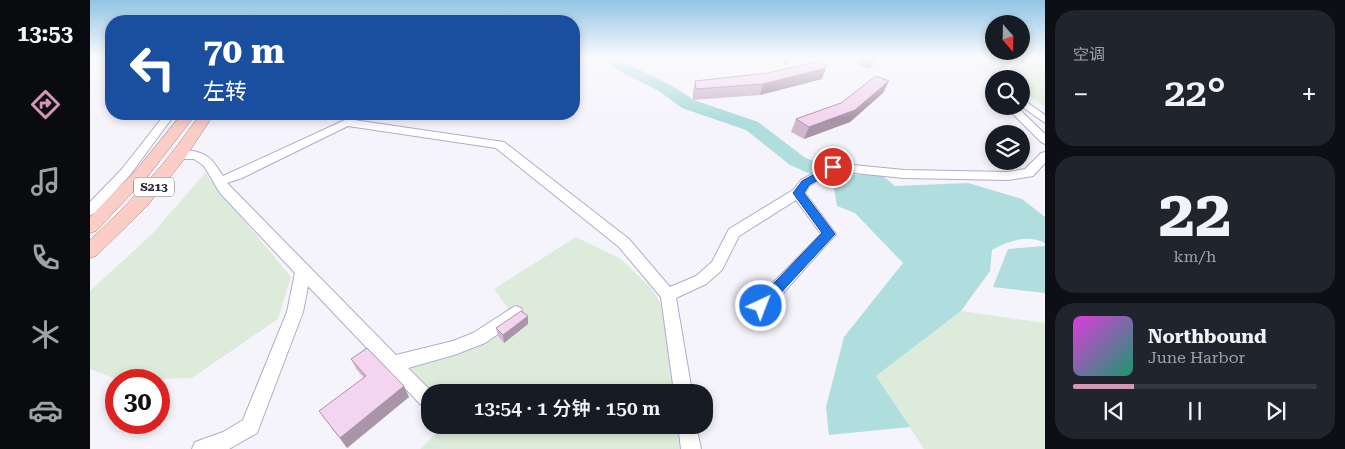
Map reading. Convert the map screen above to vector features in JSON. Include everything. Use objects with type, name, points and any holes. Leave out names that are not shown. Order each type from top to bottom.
[{"type":"main road","name":"S213","points":[[90,227],[132,187],[159,156],[186,120]]},
{"type":"main road","name":"S213","points":[[90,251],[142,201],[180,155],[203,120]]},
{"type":"street","points":[[1030,108],[1045,120]]},
{"type":"street","points":[[1019,115],[1045,140]]},
{"type":"street","points":[[90,210],[126,172],[165,120]]},
{"type":"street","points":[[219,181],[238,175],[347,122],[500,145],[624,243],[668,295],[681,384]]},
{"type":"street","points":[[180,155],[192,154],[203,157],[219,181],[303,272],[421,393]]},
{"type":"street","points":[[668,295],[702,280],[717,266],[734,233],[833,167],[904,174],[1008,176],[1029,173],[1045,156]]},
{"type":"street","points":[[761,306],[829,234],[802,188]]},
{"type":"street","points":[[202,449],[228,440],[250,426],[295,312],[303,272]]},
{"type":"street","points":[[392,364],[454,348],[479,338],[515,313]]},
{"type":"street","points":[[689,434],[691,449]]},
{"type":"green space","points":[[1030,78],[1045,78],[1045,107],[1030,96]]},
{"type":"green space","points":[[205,173],[291,277],[278,319],[192,378],[170,379],[170,369],[105,369],[105,374],[90,369],[90,291],[153,233]]},
{"type":"green space","points":[[576,237],[621,259],[648,285],[657,297],[663,310],[672,384],[424,384],[410,369],[510,311],[494,289]]},
{"type":"green space","points":[[961,311],[1045,323],[1045,449],[924,449],[876,376]]},
{"type":"green space","points":[[436,434],[678,434],[680,449],[420,449]]},
{"type":"water","points":[[844,170],[855,175],[879,173],[895,186],[968,183],[1022,199],[1045,217],[1045,243],[1038,240],[1025,239],[1004,244],[992,250],[990,271],[961,311],[876,376],[910,427],[829,435],[826,407],[844,337],[903,263],[855,213],[837,206],[834,189],[822,182]]},
{"type":"water","points":[[1045,246],[1045,293],[993,287],[1008,249]]},
{"type":"building","points":[[723,78],[787,78],[763,84],[696,89],[695,81]]},
{"type":"building","points":[[873,78],[889,81],[855,110],[809,127],[796,119],[841,103]]},
{"type":"building","points":[[521,311],[528,316],[503,335],[496,328]]},
{"type":"building","points":[[367,348],[404,386],[340,438],[319,411],[366,376],[351,359]]},
{"type":"waterway","points":[[644,78],[665,88],[688,104],[752,126],[797,161],[831,177]]},
{"type":"route","points":[[761,306],[829,234],[798,193],[805,183],[833,167]]}]
